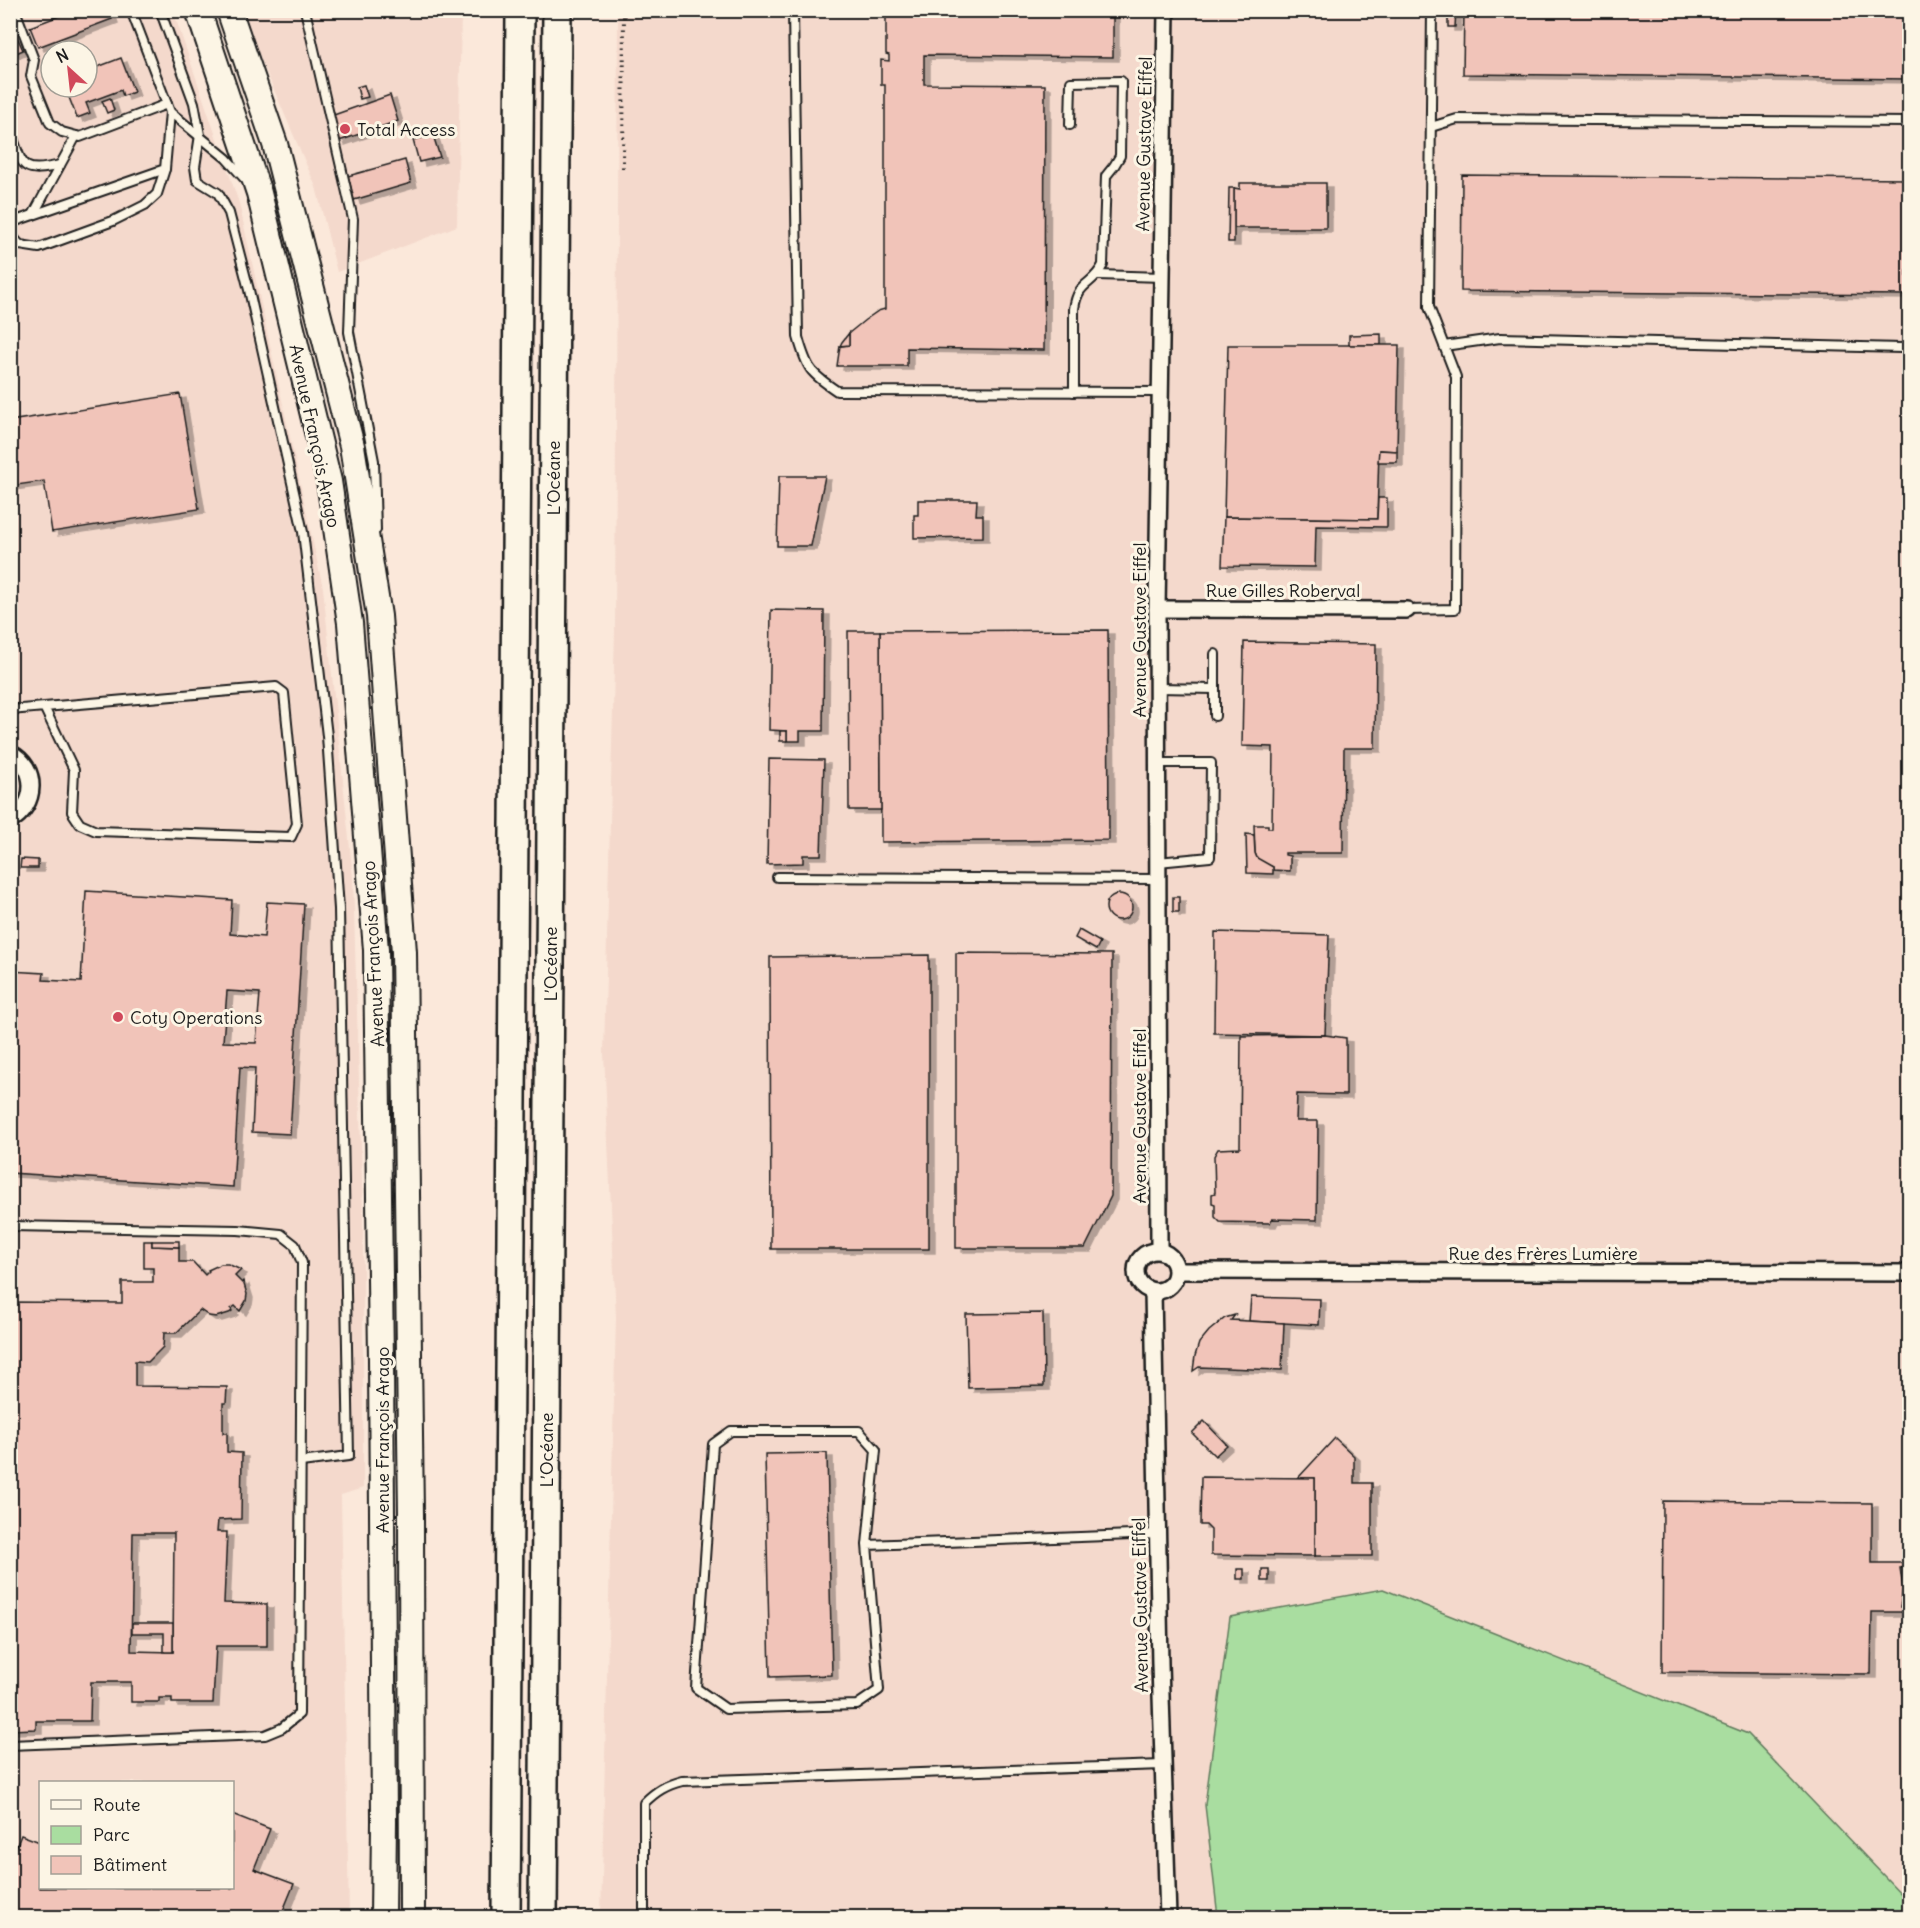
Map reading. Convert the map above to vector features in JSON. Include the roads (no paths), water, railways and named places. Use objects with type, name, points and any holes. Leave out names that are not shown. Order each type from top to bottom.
[{"type":"highway","name":"L’Océane","points":[[506,1917],[520,10]]},
{"type":"highway","name":"L’Océane","points":[[543,1917],[557,10]]},
{"type":"main road","name":"Avenue François Arago","points":[[198,10],[259,193],[329,482],[350,623],[376,950],[381,1360],[383,1917]]},
{"type":"main road","name":"Avenue François Arago","points":[[229,10],[275,144],[352,446],[379,616],[404,952],[411,1515],[412,1917]]},
{"type":"street","name":"Avenue Gustave Eiffel","points":[[1159,1250],[1157,609],[1166,10]]},
{"type":"street","name":"Rue Gilles Roberval","points":[[1157,609],[1407,610]]},
{"type":"street","points":[[10,821],[25,808],[32,789],[31,776],[24,764],[12,753]]},
{"type":"street","points":[[1159,1250],[1168,1254],[1174,1261],[1177,1271],[1174,1281],[1164,1289],[1153,1291],[1144,1288],[1137,1280],[1135,1270],[1138,1259],[1146,1252],[1159,1250]]},
{"type":"street","name":"Rue des Frères Lumière","points":[[1177,1271],[1910,1273]]},
{"type":"street","name":"Avenue Gustave Eiffel","points":[[1153,1291],[1168,1917]]},
{"type":"lane","points":[[10,234],[20,245],[39,248],[113,221],[145,205],[157,195],[165,169],[169,108],[131,10]]},
{"type":"lane","points":[[160,10],[194,103],[200,135],[195,166],[197,180],[218,193],[229,213],[249,290],[300,520],[327,736],[339,909],[350,1456],[301,1462]]},
{"type":"lane","points":[[305,10],[353,219],[349,332],[374,461],[379,616]]},
{"type":"lane","points":[[793,10],[798,338],[805,361],[814,375],[837,391],[1161,392]]},
{"type":"lane","points":[[1407,610],[1455,609],[1456,377],[1430,307],[1432,10]]},
{"type":"lane","points":[[14,16],[34,60],[31,76],[50,123],[62,132],[80,137],[169,108]]},
{"type":"lane","points":[[1070,125],[1071,82],[1121,81],[1120,156],[1106,176],[1103,265],[1098,274],[1081,287],[1076,295],[1074,392]]},
{"type":"lane","points":[[169,108],[226,158],[259,193]]},
{"type":"lane","points":[[1431,127],[1457,119],[1910,122]]},
{"type":"lane","points":[[10,130],[22,164],[30,169],[60,165]]},
{"type":"lane","points":[[33,215],[75,136]]},
{"type":"lane","points":[[10,223],[165,169]]},
{"type":"lane","points":[[1098,274],[1162,277]]},
{"type":"lane","points":[[1444,346],[1500,338],[1901,348],[1910,346]]},
{"type":"lane","points":[[1215,654],[1215,716]]},
{"type":"lane","points":[[10,710],[44,707],[276,687],[284,693],[297,824],[291,837],[96,831],[80,824],[72,812],[74,770],[44,707]]},
{"type":"lane","points":[[1157,688],[1215,688]]},
{"type":"lane","points":[[1158,763],[1210,763],[1210,857],[1158,862]]},
{"type":"lane","points":[[777,877],[1158,879]]},
{"type":"lane","points":[[10,1226],[237,1230],[281,1234],[295,1245],[302,1263],[299,1714],[282,1728],[265,1735],[10,1745]]},
{"type":"lane","points":[[731,1431],[859,1431],[876,1450],[867,1545],[879,1689],[857,1705],[726,1709],[696,1688],[713,1444],[731,1431]]},
{"type":"lane","points":[[867,1545],[1158,1534]]},
{"type":"lane","points":[[644,1917],[644,1803],[655,1792],[668,1785],[682,1781],[1163,1766]]},
{"type":"place","name":"Total Access","points":[[345,129]]},
{"type":"place","name":"Coty Operations","points":[[118,1017]]}]
